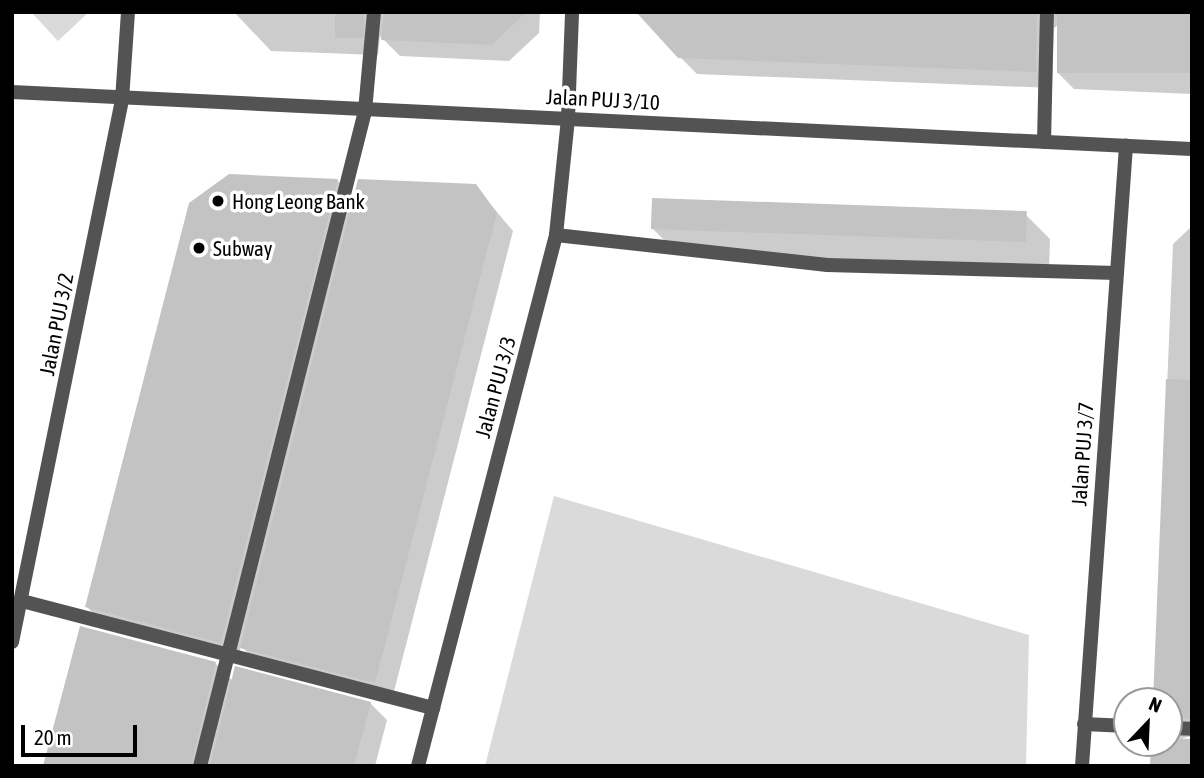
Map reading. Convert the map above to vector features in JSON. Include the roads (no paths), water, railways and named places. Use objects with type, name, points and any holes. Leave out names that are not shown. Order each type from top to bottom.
[{"type":"street","name":"Jalan PUJ 3/2","points":[[12,642],[122,100],[128,12]]},
{"type":"street","points":[[200,766],[365,111],[374,12]]},
{"type":"street","name":"Jalan PUJ 3/3","points":[[418,766],[556,235],[568,118],[572,12]]},
{"type":"street","points":[[1044,142],[1047,12]]},
{"type":"street","name":"Jalan PUJ 3/10","points":[[12,92],[122,100],[568,118],[1192,149]]},
{"type":"street","name":"Jalan PUJ 3/7","points":[[1082,766],[1126,146]]},
{"type":"street","points":[[556,235],[827,265],[1116,273]]},
{"type":"street","points":[[22,601],[433,708]]},
{"type":"street","points":[[1084,724],[1113,725]]},
{"type":"place","name":"Hong Leong Bank","points":[[218,201]]},
{"type":"place","name":"Subway","points":[[199,248]]}]
